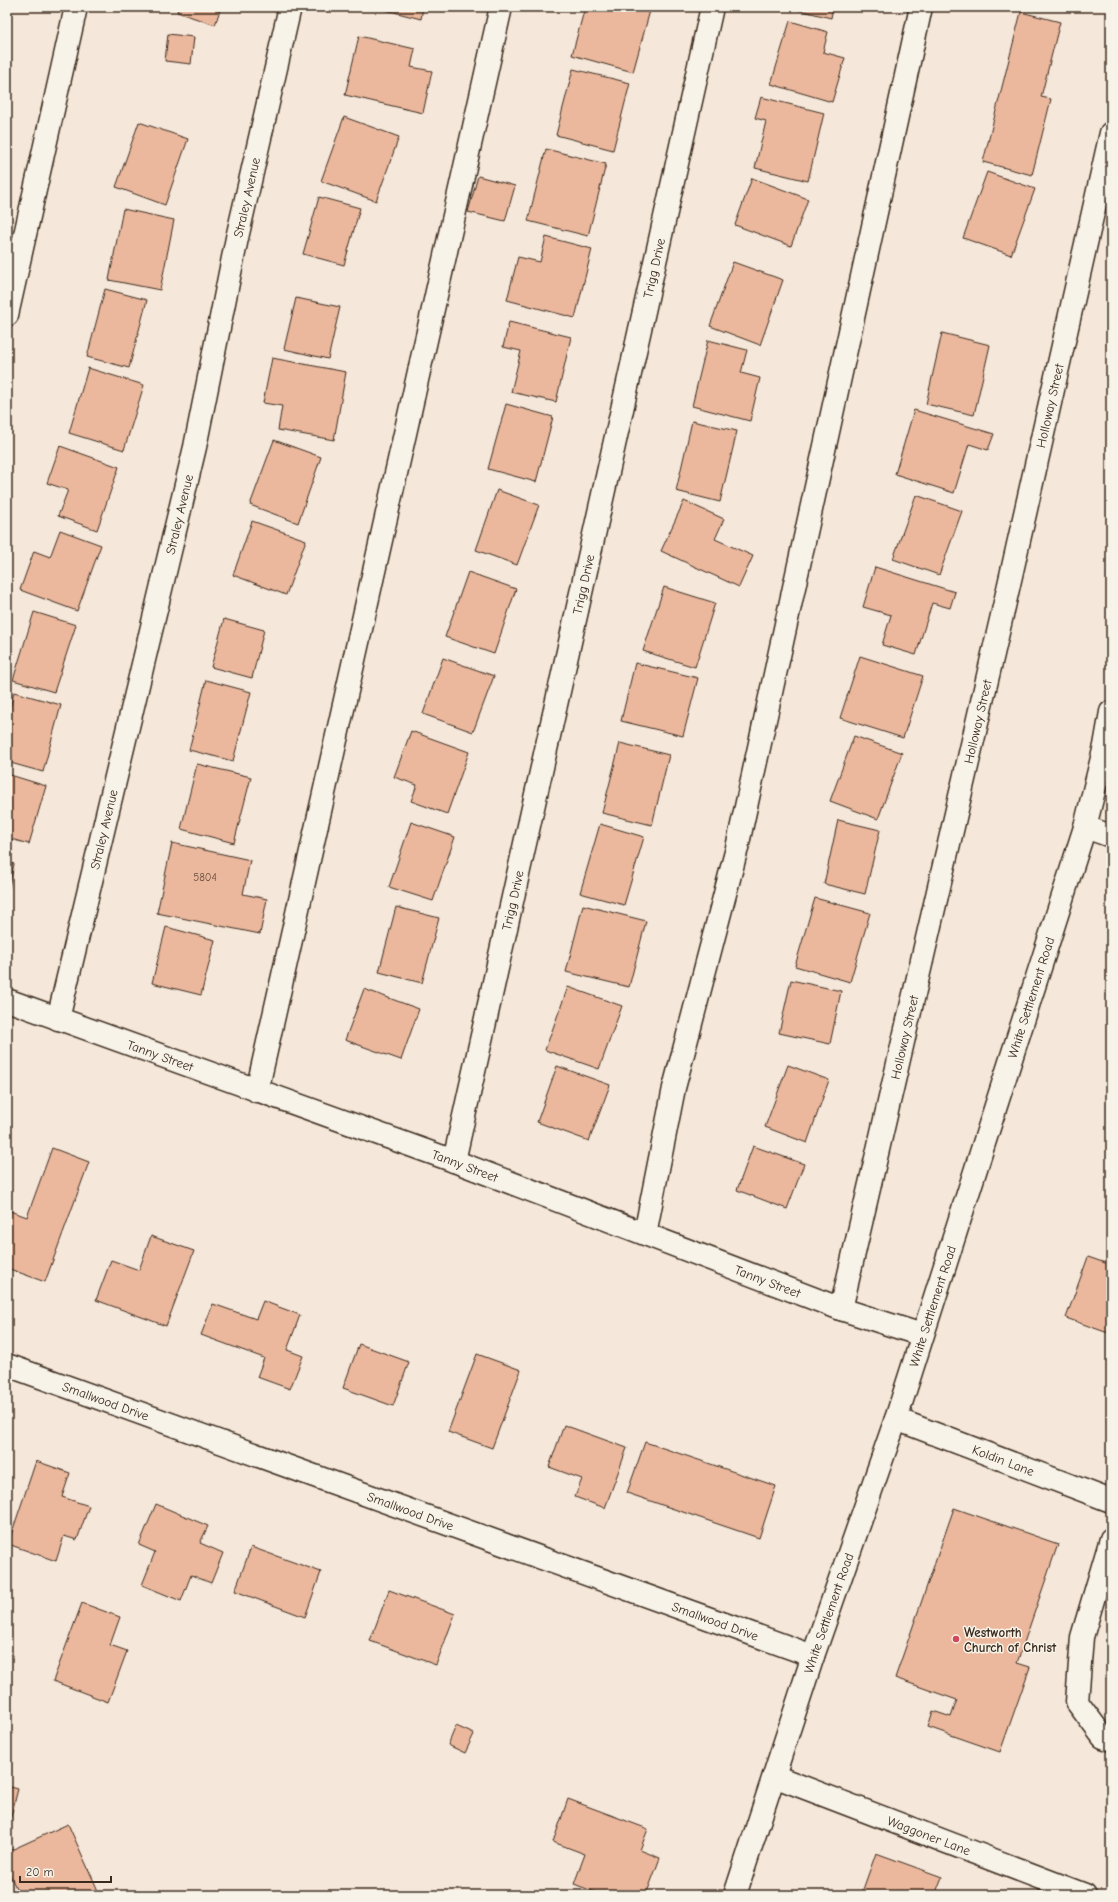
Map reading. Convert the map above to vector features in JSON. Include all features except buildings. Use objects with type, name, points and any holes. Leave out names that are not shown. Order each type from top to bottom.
[{"type":"street","points":[[7,315],[76,7]]},
{"type":"street","name":"Straley Avenue","points":[[58,1019],[195,447],[237,238],[290,7]]},
{"type":"street","points":[[257,1091],[501,7]]},
{"type":"street","name":"Trigg Drive","points":[[454,1161],[712,7]]},
{"type":"street","points":[[645,1234],[674,1088],[737,848],[921,7]]},
{"type":"street","name":"Holloway Street","points":[[841,1309],[1004,611],[1111,133]]},
{"type":"street","name":"White Settlement Road","points":[[735,1895],[813,1656],[896,1419],[1085,827],[1108,739],[1111,712]]},
{"type":"street","points":[[1085,827],[1111,836]]},
{"type":"street","name":"Tanny Street","points":[[7,1000],[454,1161],[841,1309],[922,1335]]},
{"type":"street","name":"Smallwood Drive","points":[[7,1365],[813,1656]]},
{"type":"street","name":"Koldin Lane","points":[[896,1419],[1111,1501]]},
{"type":"street","points":[[1111,1539],[1082,1638],[1077,1702],[1103,1737],[1111,1740]]},
{"type":"street","name":"Waggoner Lane","points":[[774,1776],[1085,1895]]},
{"type":"place","name":"Westworth Church of Christ","points":[[956,1639]]}]
